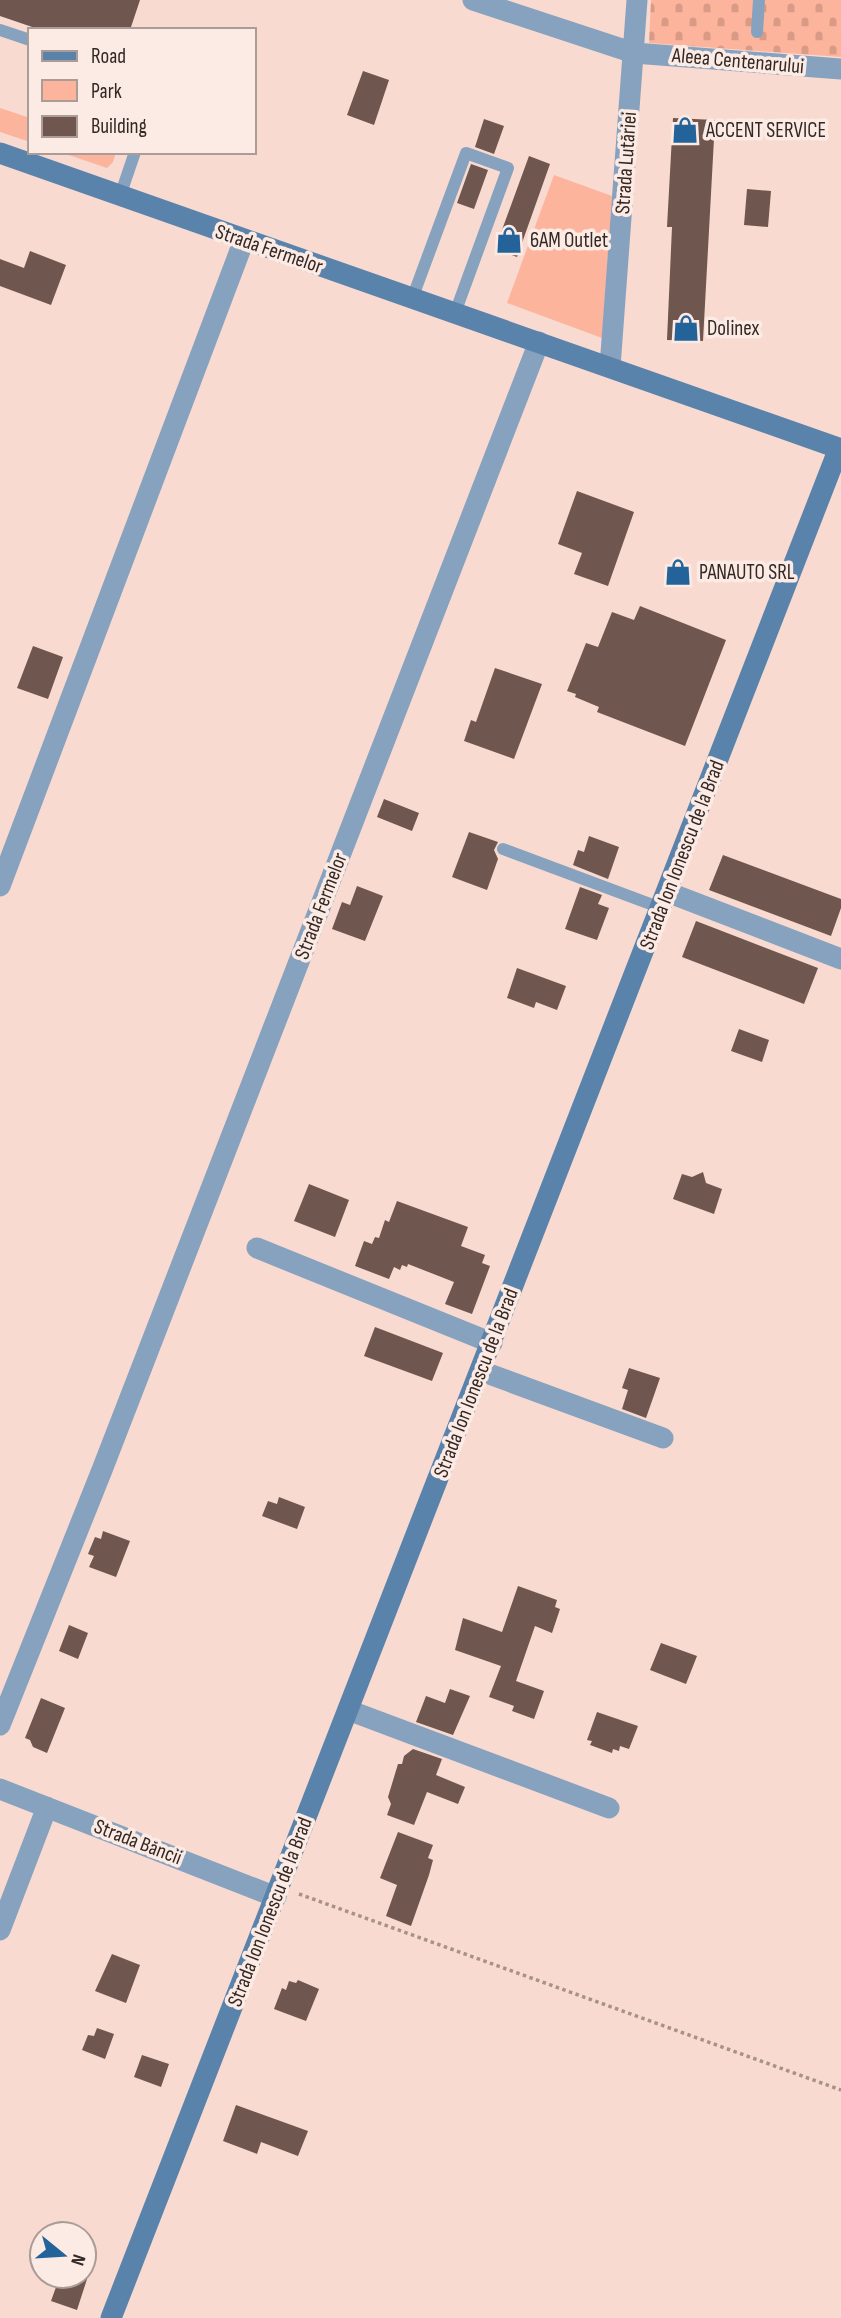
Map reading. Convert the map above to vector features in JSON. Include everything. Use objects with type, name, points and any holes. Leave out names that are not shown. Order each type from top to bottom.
[{"type":"street","name":"Aleea Centenarului","points":[[473,0],[634,53],[841,69]]},
{"type":"street","name":"Strada Lutăriei","points":[[610,367],[637,0]]},
{"type":"street","name":"Strada Fermelor","points":[[0,153],[840,449]]},
{"type":"street","points":[[0,886],[244,240]]},
{"type":"street","name":"Strada Fermelor","points":[[0,1725],[102,1470],[539,342]]},
{"type":"street","name":"Strada Ion Ionescu de la Brad","points":[[111,2318],[840,449]]},
{"type":"street","points":[[664,900],[841,959]]},
{"type":"street","points":[[257,1248],[492,1343]]},
{"type":"street","points":[[481,1371],[663,1438]]},
{"type":"street","points":[[348,1710],[609,1808]]},
{"type":"street","name":"Strada Băncii","points":[[0,1788],[278,1892]]},
{"type":"street","points":[[0,1930],[47,1807]]},
{"type":"lane","points":[[757,32],[759,0]]},
{"type":"lane","points":[[0,30],[28,39]]},
{"type":"lane","points":[[412,299],[466,153],[508,168],[455,313]]},
{"type":"lane","points":[[120,196],[134,154]]},
{"type":"lane","points":[[503,849],[664,900]]},
{"type":"path","points":[[278,1892],[841,2090]]},
{"type":"green space","points":[[651,0],[841,0],[841,57],[649,43]]},
{"type":"green space","points":[[0,108],[28,117],[28,141],[0,132]]},
{"type":"green space","points":[[66,154],[115,154],[107,168]]},
{"type":"green space","points":[[554,175],[612,196],[602,338],[507,303]]},
{"type":"building","points":[[0,0],[140,0],[131,28],[35,28],[0,16]]},
{"type":"building","points":[[363,71],[389,80],[374,125],[347,115]]},
{"type":"building","points":[[673,118],[715,120],[703,341],[667,340],[672,227],[667,227]]},
{"type":"building","points":[[484,119],[504,126],[494,154],[475,147]]},
{"type":"building","points":[[529,156],[550,164],[517,257],[495,249]]},
{"type":"building","points":[[471,164],[488,170],[474,209],[457,203]]},
{"type":"building","points":[[747,189],[771,191],[768,227],[744,225]]},
{"type":"building","points":[[30,251],[66,265],[51,305],[0,286],[0,259],[24,268]]},
{"type":"building","points":[[577,491],[634,512],[608,586],[574,574],[582,553],[558,544]]},
{"type":"building","points":[[640,606],[726,640],[685,746],[597,712],[599,707],[567,691],[586,643],[598,647],[612,612],[634,620]]},
{"type":"building","points":[[33,646],[63,657],[48,699],[17,688]]},
{"type":"building","points":[[495,668],[542,684],[514,759],[464,741],[471,720],[476,722]]},
{"type":"building","points":[[384,799],[419,813],[412,831],[377,817]]},
{"type":"building","points":[[469,832],[498,842],[494,850],[498,859],[487,890],[452,877]]},
{"type":"building","points":[[589,836],[619,847],[608,879],[573,865],[578,850],[584,852]]},
{"type":"building","points":[[723,855],[841,899],[841,908],[831,936],[709,890]]},
{"type":"building","points":[[357,886],[383,896],[365,941],[332,929],[342,902],[350,905]]},
{"type":"building","points":[[580,887],[602,895],[598,904],[609,908],[597,940],[565,929]]},
{"type":"building","points":[[696,921],[818,968],[804,1004],[682,957]]},
{"type":"building","points":[[517,968],[566,986],[557,1010],[536,1002],[534,1008],[507,998]]},
{"type":"building","points":[[739,1029],[769,1040],[762,1062],[731,1051]]},
{"type":"building","points":[[703,1172],[706,1183],[722,1189],[714,1214],[673,1199],[682,1174],[692,1177]]},
{"type":"building","points":[[309,1184],[349,1200],[335,1237],[294,1221]]},
{"type":"building","points":[[397,1201],[468,1227],[461,1246],[485,1255],[482,1263],[490,1266],[472,1314],[445,1304],[454,1282],[408,1264],[407,1267],[402,1265],[400,1270],[394,1267],[389,1279],[355,1266],[364,1241],[372,1244],[375,1237],[379,1238],[385,1220],[389,1222]]},
{"type":"building","points":[[375,1327],[443,1353],[432,1381],[364,1356]]},
{"type":"building","points":[[629,1368],[660,1378],[646,1418],[622,1409],[628,1390],[622,1388]]},
{"type":"building","points":[[279,1497],[305,1507],[297,1529],[262,1516],[268,1501],[277,1504]]},
{"type":"building","points":[[103,1531],[130,1541],[116,1577],[89,1567],[94,1556],[88,1554],[95,1537],[101,1539]]},
{"type":"building","points":[[518,1586],[557,1600],[555,1607],[560,1609],[552,1633],[535,1626],[516,1681],[544,1691],[534,1719],[512,1711],[514,1706],[489,1697],[501,1666],[455,1650],[463,1618],[502,1632]]},
{"type":"building","points":[[69,1625],[88,1633],[78,1659],[59,1651]]},
{"type":"building","points":[[661,1643],[697,1656],[686,1684],[650,1670]]},
{"type":"building","points":[[450,1689],[470,1696],[453,1735],[416,1722],[426,1696],[445,1703]]},
{"type":"building","points":[[41,1698],[65,1708],[47,1753],[33,1747],[30,1740],[25,1738]]},
{"type":"building","points":[[597,1712],[638,1726],[629,1749],[620,1746],[619,1751],[613,1749],[612,1753],[590,1745],[592,1741],[587,1740]]},
{"type":"building","points":[[413,1749],[442,1759],[436,1775],[465,1787],[458,1804],[427,1792],[414,1825],[387,1815],[391,1804],[388,1797],[398,1764],[402,1764],[404,1756]]},
{"type":"building","points":[[398,1832],[433,1845],[428,1858],[433,1860],[429,1875],[411,1926],[386,1916],[397,1885],[380,1878]]},
{"type":"building","points":[[112,1954],[140,1965],[126,2003],[95,1991]]},
{"type":"building","points":[[298,1980],[319,1989],[306,2021],[274,2009],[282,1988],[286,1990],[289,1981],[296,1983]]},
{"type":"building","points":[[97,2028],[114,2034],[105,2059],[82,2050],[88,2035],[94,2036]]},
{"type":"building","points":[[142,2055],[169,2064],[161,2087],[134,2077]]},
{"type":"building","points":[[236,2105],[308,2131],[298,2156],[261,2142],[257,2154],[223,2141]]},
{"type":"building","points":[[55,2290],[83,2290],[77,2310],[51,2301]]},
{"type":"place","name":"ACCENT SERVICE","points":[[685,130]]},
{"type":"place","name":"6AM Outlet","points":[[509,240]]},
{"type":"place","name":"Dolinex","points":[[686,328]]},
{"type":"place","name":"PANAUTO SRL","points":[[678,572]]}]
